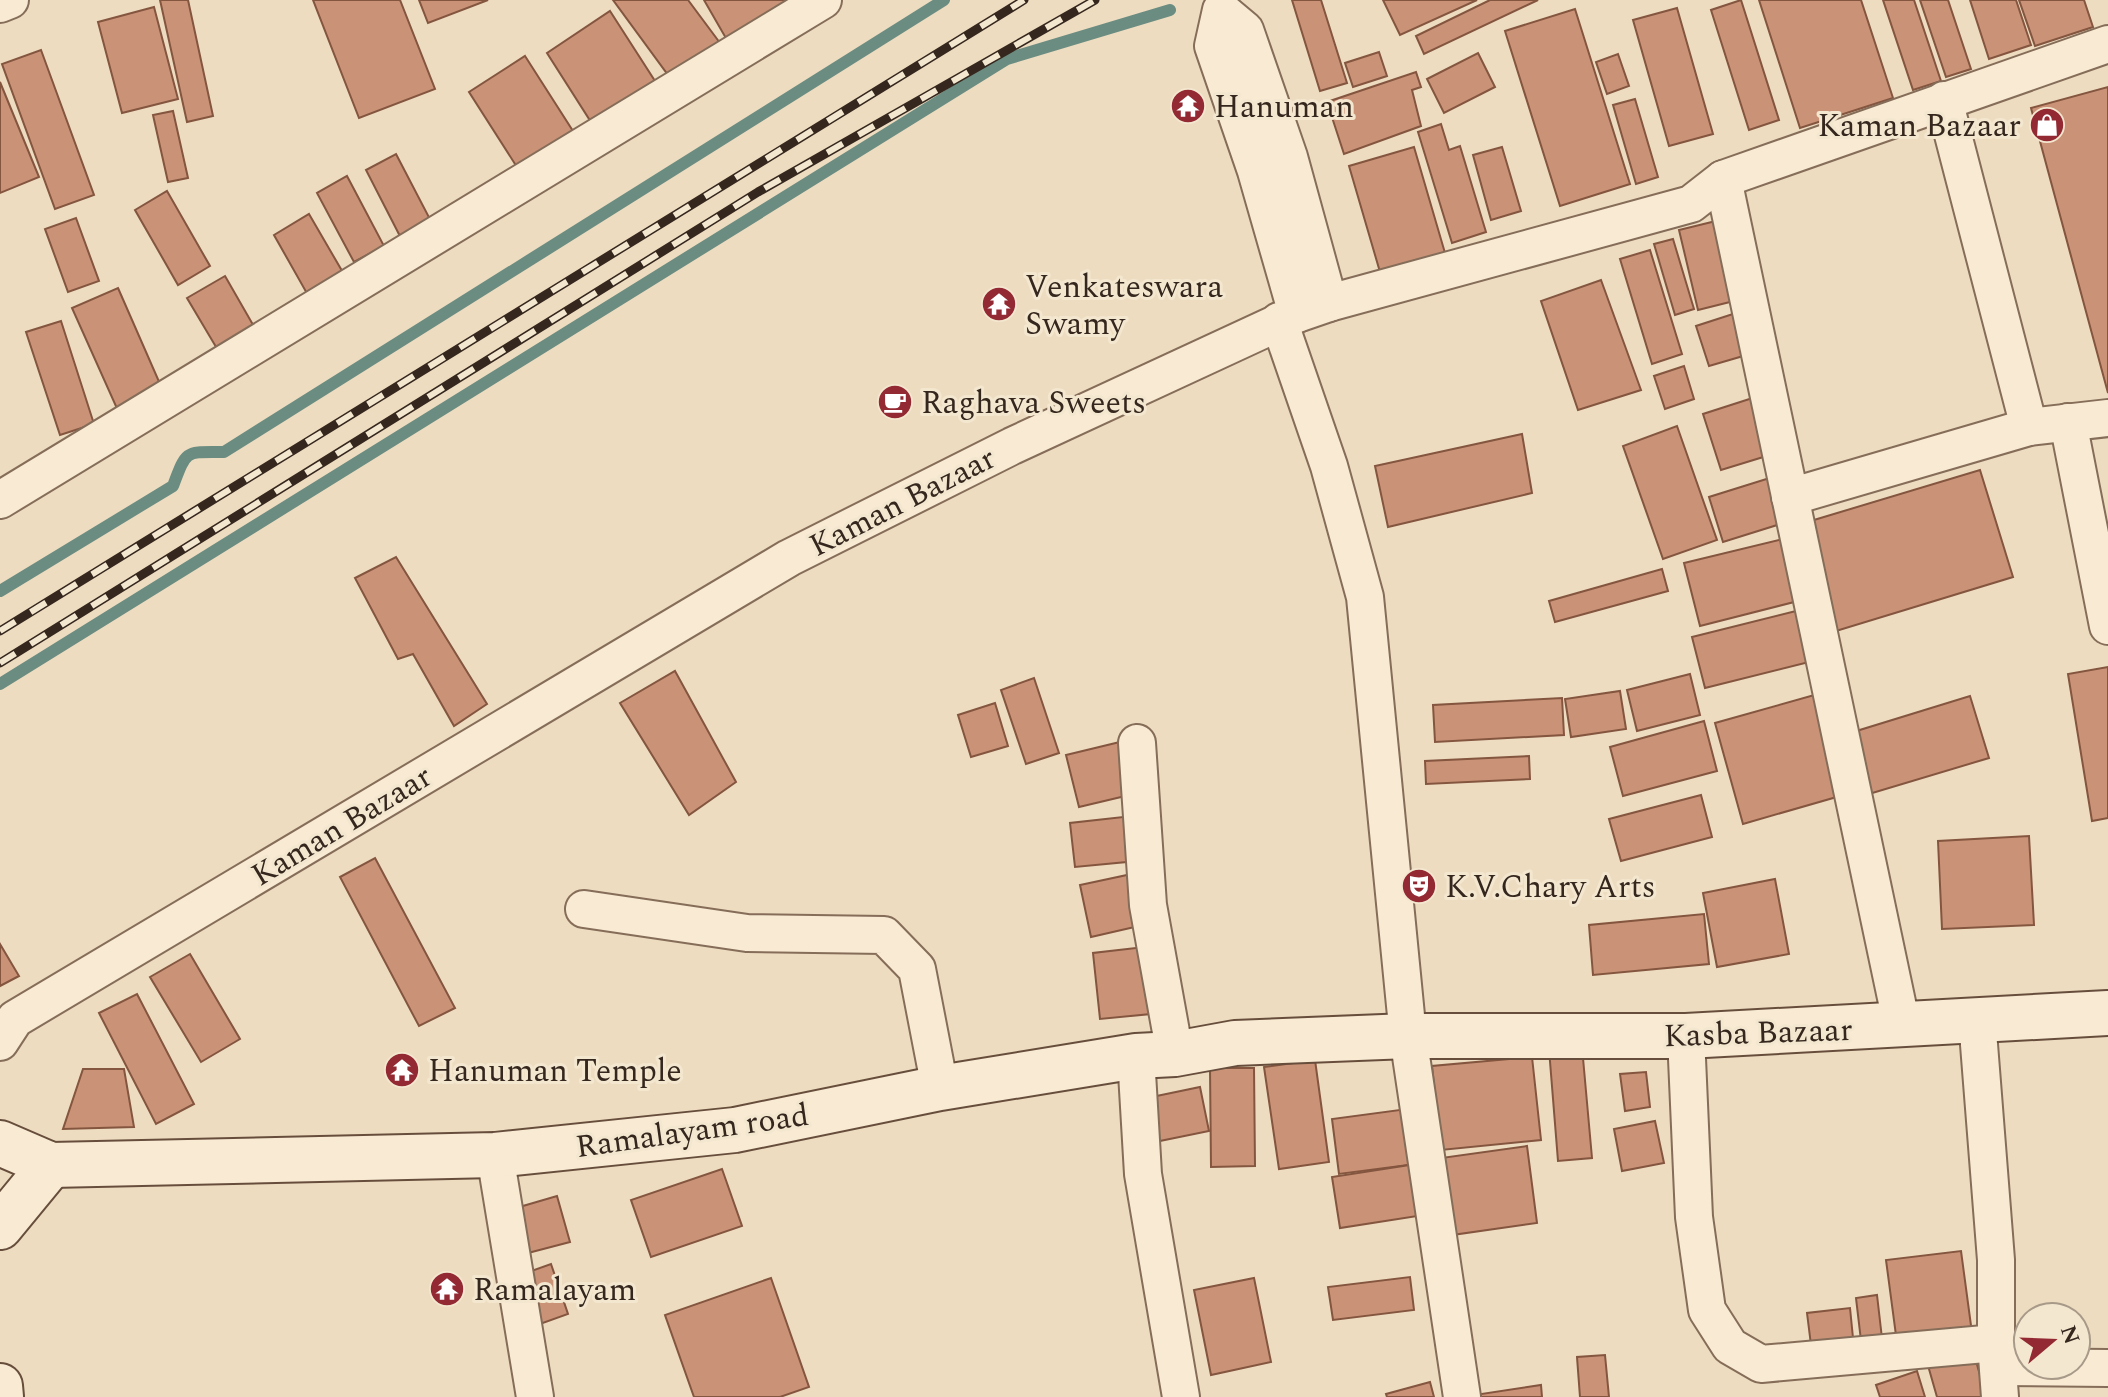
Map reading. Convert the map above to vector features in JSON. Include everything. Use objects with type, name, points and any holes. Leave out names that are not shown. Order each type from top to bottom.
[{"type":"street","points":[[0,4],[10,0]]},
{"type":"street","points":[[0,500],[823,0]]},
{"type":"street","points":[[1302,312],[1213,46],[1221,10],[1245,30],[1289,157],[1302,312],[1329,466],[1365,597],[1408,1036],[1462,1397]]},
{"type":"street","name":"Kaman Bazaar","points":[[0,1042],[15,1019],[789,558],[1012,446],[1302,312],[1691,204],[1723,179],[2108,44]]},
{"type":"street","points":[[1944,100],[2029,427]]},
{"type":"street","points":[[1723,179],[1902,1026]]},
{"type":"street","points":[[1790,497],[2029,427],[2108,418]]},
{"type":"street","points":[[2068,422],[2108,626]]},
{"type":"street","points":[[1137,743],[1155,1055],[1143,1174],[1181,1397]]},
{"type":"street","points":[[584,909],[747,933],[884,935],[917,969],[940,1088]]},
{"type":"street","name":"Kasba Bazaar","points":[[1408,1036],[1686,1036],[2108,1013]]},
{"type":"street","points":[[1977,1019],[1996,1260],[1998,1369]]},
{"type":"street","name":"Ramalayam road","points":[[51,1165],[495,1155],[735,1130],[940,1088],[1235,1043],[1408,1036]]},
{"type":"street","points":[[1686,1036],[1696,1232],[1707,1310],[1730,1346],[1761,1364],[2108,1368]]},
{"type":"street","points":[[0,1143],[51,1165],[0,1227]]},
{"type":"street","points":[[495,1155],[535,1397]]},
{"type":"street","points":[[0,1386],[1,1397]]},
{"type":"building","points":[[160,0],[188,0],[213,116],[187,122]]},
{"type":"building","points":[[313,0],[400,0],[435,89],[359,118]]},
{"type":"building","points":[[419,0],[488,0],[428,23]]},
{"type":"building","points":[[613,0],[688,0],[720,43],[671,79]]},
{"type":"building","points":[[704,0],[799,0],[727,40]]},
{"type":"building","points":[[1292,0],[1321,0],[1347,83],[1320,91]]},
{"type":"building","points":[[1383,0],[1477,0],[1400,35]]},
{"type":"building","points":[[1490,0],[1538,0],[1424,54],[1416,36]]},
{"type":"building","points":[[1741,0],[1779,120],[1749,130],[1711,10]]},
{"type":"building","points":[[1759,0],[1861,0],[1893,98],[1800,128]]},
{"type":"building","points":[[1883,0],[1914,0],[1941,81],[1913,90]]},
{"type":"building","points":[[1920,0],[1948,0],[1971,69],[1946,77]]},
{"type":"building","points":[[1970,0],[2016,0],[2031,45],[1989,59]]},
{"type":"building","points":[[2019,0],[2084,0],[2093,27],[2035,46]]},
{"type":"building","points":[[154,7],[178,99],[122,113],[98,22]]},
{"type":"building","points":[[1677,8],[1713,134],[1669,146],[1633,20]]},
{"type":"building","points":[[1575,9],[1630,184],[1560,206],[1505,31]]},
{"type":"building","points":[[610,11],[655,81],[591,122],[547,53]]},
{"type":"building","points":[[41,50],[94,195],[55,209],[2,64]]},
{"type":"building","points":[[1379,52],[1387,76],[1353,87],[1345,63]]},
{"type":"building","points":[[1478,53],[1495,87],[1444,113],[1427,79]]},
{"type":"building","points":[[1618,54],[1629,86],[1607,94],[1596,62]]},
{"type":"building","points":[[525,56],[580,142],[524,178],[469,92]]},
{"type":"building","points":[[1416,72],[1421,87],[1412,90],[1421,126],[1344,154],[1327,102]]},
{"type":"building","points":[[0,82],[39,177],[0,193]]},
{"type":"building","points":[[2108,87],[2108,393],[2031,108]]},
{"type":"building","points":[[1635,99],[1658,177],[1636,184],[1613,105]]},
{"type":"building","points":[[173,111],[188,178],[168,182],[153,115]]},
{"type":"building","points":[[1441,124],[1449,150],[1460,146],[1486,232],[1452,243],[1418,132]]},
{"type":"building","points":[[1414,147],[1445,253],[1380,272],[1349,166]]},
{"type":"building","points":[[1502,147],[1521,211],[1491,220],[1473,155]]},
{"type":"building","points":[[396,154],[433,225],[403,242],[366,170]]},
{"type":"building","points":[[347,176],[384,246],[354,262],[317,193]]},
{"type":"building","points":[[167,191],[210,266],[178,285],[135,210]]},
{"type":"building","points":[[309,214],[345,276],[309,297],[274,235]]},
{"type":"building","points":[[76,218],[99,281],[68,292],[45,229]]},
{"type":"building","points":[[1720,220],[1738,300],[1698,310],[1679,230]]},
{"type":"building","points":[[1673,239],[1694,309],[1675,315],[1654,244]]},
{"type":"building","points":[[1650,250],[1682,354],[1652,364],[1620,259]]},
{"type":"building","points":[[225,276],[256,330],[219,352],[187,298]]},
{"type":"building","points":[[1601,280],[1641,390],[1578,410],[1541,301]]},
{"type":"building","points":[[118,288],[164,393],[119,413],[72,308]]},
{"type":"building","points":[[1736,313],[1750,354],[1709,366],[1696,326]]},
{"type":"building","points":[[61,321],[94,424],[60,435],[26,332]]},
{"type":"building","points":[[1684,366],[1694,399],[1665,409],[1654,376]]},
{"type":"building","points":[[1768,393],[1786,450],[1721,470],[1703,414]]},
{"type":"building","points":[[1677,426],[1717,540],[1663,559],[1623,446]]},
{"type":"building","points":[[1522,434],[1532,493],[1388,527],[1375,466]]},
{"type":"building","points":[[1980,470],[2013,577],[1836,631],[1804,523]]},
{"type":"building","points":[[1776,476],[1790,521],[1723,542],[1709,497]]},
{"type":"building","points":[[1791,537],[1806,599],[1700,626],[1684,563]]},
{"type":"building","points":[[396,557],[487,704],[454,726],[413,654],[398,659],[355,578]]},
{"type":"building","points":[[1662,569],[1668,591],[1555,622],[1549,601]]},
{"type":"building","points":[[1804,609],[1817,660],[1705,688],[1692,637]]},
{"type":"building","points":[[2108,667],[2108,818],[2092,821],[2068,674]]},
{"type":"building","points":[[675,671],[736,782],[689,815],[620,703]]},
{"type":"building","points":[[1690,674],[1700,715],[1637,731],[1627,690]]},
{"type":"building","points":[[1034,678],[1059,753],[1026,764],[1001,690]]},
{"type":"building","points":[[1620,691],[1626,729],[1571,737],[1565,699]]},
{"type":"building","points":[[1825,692],[1854,792],[1743,824],[1715,723]]},
{"type":"building","points":[[1970,696],[1989,758],[1869,794],[1850,733]]},
{"type":"building","points":[[1562,698],[1564,735],[1435,742],[1433,705]]},
{"type":"building","points":[[995,703],[1008,746],[971,757],[958,715]]},
{"type":"building","points":[[1704,721],[1717,771],[1623,796],[1610,747]]},
{"type":"building","points":[[1124,741],[1138,793],[1079,807],[1066,755]]},
{"type":"building","points":[[1529,756],[1530,779],[1426,784],[1425,761]]},
{"type":"building","points":[[1701,795],[1712,837],[1621,861],[1609,819]]},
{"type":"building","points":[[1132,816],[1137,861],[1075,867],[1070,823]]},
{"type":"building","points":[[2029,836],[2034,925],[1942,929],[1938,841]]},
{"type":"building","points":[[375,858],[455,1008],[419,1026],[340,877]]},
{"type":"building","points":[[1127,875],[1139,926],[1091,937],[1080,885]]},
{"type":"building","points":[[1775,879],[1789,954],[1717,967],[1703,893]]},
{"type":"building","points":[[1704,914],[1709,964],[1593,975],[1589,925]]},
{"type":"building","points":[[0,944],[19,976],[0,986]]},
{"type":"building","points":[[1153,946],[1161,1013],[1100,1019],[1093,953]]},
{"type":"building","points":[[190,954],[240,1039],[201,1062],[150,977]]},
{"type":"building","points":[[137,994],[194,1104],[156,1124],[99,1013]]},
{"type":"building","points":[[1582,1047],[1592,1158],[1558,1161],[1549,1049]]},
{"type":"building","points":[[1532,1057],[1541,1140],[1441,1150],[1432,1066]]},
{"type":"building","points":[[1315,1060],[1329,1162],[1279,1169],[1264,1067]]},
{"type":"building","points":[[1210,1068],[1254,1068],[1255,1166],[1211,1167]]},
{"type":"building","points":[[83,1069],[124,1069],[134,1127],[63,1129]]},
{"type":"building","points":[[1646,1072],[1650,1107],[1625,1111],[1620,1074]]},
{"type":"building","points":[[1200,1087],[1209,1131],[1150,1143],[1142,1099]]},
{"type":"building","points":[[1407,1109],[1416,1164],[1339,1174],[1332,1119]]},
{"type":"building","points":[[1655,1121],[1664,1163],[1622,1171],[1614,1129]]},
{"type":"building","points":[[1527,1146],[1537,1223],[1445,1236],[1434,1159]]},
{"type":"building","points":[[1416,1164],[1424,1215],[1340,1228],[1332,1177]]},
{"type":"building","points":[[722,1169],[742,1226],[651,1257],[631,1200]]},
{"type":"building","points":[[557,1196],[570,1242],[528,1253],[516,1208]]},
{"type":"building","points":[[1961,1251],[1972,1333],[1897,1343],[1886,1260]]},
{"type":"building","points":[[551,1264],[568,1314],[540,1324],[523,1274]]},
{"type":"building","points":[[1410,1277],[1414,1310],[1333,1320],[1328,1287]]},
{"type":"building","points":[[771,1278],[809,1387],[780,1397],[694,1397],[665,1315]]},
{"type":"building","points":[[1254,1278],[1271,1362],[1211,1375],[1194,1290]]},
{"type":"building","points":[[1877,1295],[1883,1347],[1862,1349],[1856,1298]]},
{"type":"building","points":[[1850,1308],[1854,1348],[1812,1353],[1807,1313]]},
{"type":"building","points":[[1973,1350],[1986,1397],[1937,1397],[1927,1362]]},
{"type":"building","points":[[1605,1355],[1609,1397],[1580,1397],[1577,1357]]},
{"type":"building","points":[[1917,1371],[1925,1397],[1880,1397],[1876,1385]]},
{"type":"building","points":[[1430,1382],[1434,1397],[1387,1397],[1386,1394]]},
{"type":"building","points":[[1541,1385],[1542,1397],[1481,1397],[1481,1394]]},
{"type":"waterway","points":[[0,591],[173,486],[181,465],[189,455],[224,452],[944,0]]},
{"type":"waterway","points":[[0,684],[1007,59],[1170,10]]},
{"type":"railway","points":[[0,631],[1024,0]]},
{"type":"railway","points":[[0,663],[758,192],[1095,0]]},
{"type":"place","name":"Hanuman","points":[[1188,106]]},
{"type":"place","name":"Kaman Bazaar","points":[[2047,125]]},
{"type":"place","name":"Venkateswara Swamy","points":[[999,304]]},
{"type":"place","name":"Raghava Sweets","points":[[895,402]]},
{"type":"place","name":"K.V.Chary Arts","points":[[1419,886]]},
{"type":"place","name":"Hanuman Temple","points":[[402,1070]]},
{"type":"place","name":"Ramalayam","points":[[447,1289]]}]
